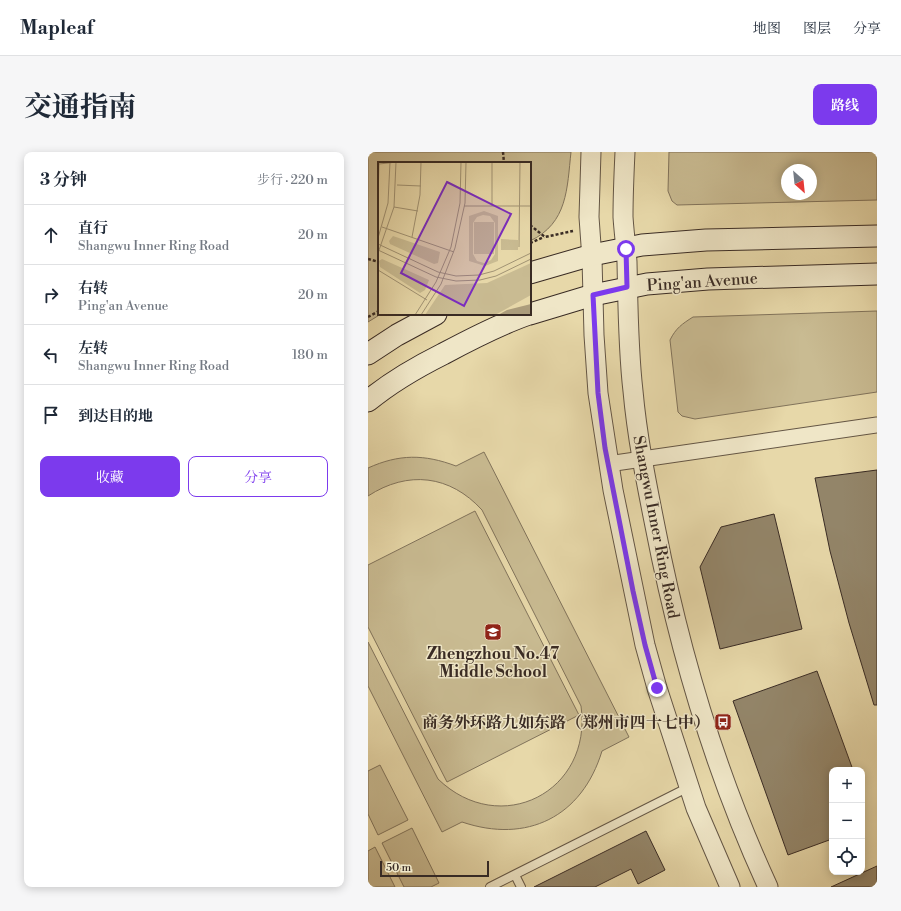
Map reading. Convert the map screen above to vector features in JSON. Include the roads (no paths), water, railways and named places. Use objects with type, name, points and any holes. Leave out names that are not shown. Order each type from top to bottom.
[{"type":"main road","points":[[531,274],[592,255],[642,246],[706,240],[877,236]]},
{"type":"main road","name":"Ping'an Avenue","points":[[531,314],[593,295],[647,284],[708,278],[877,274]]},
{"type":"main road","points":[[368,354],[397,335],[434,315]]},
{"type":"main road","name":"Ping'an Avenue","points":[[368,401],[417,368],[464,342],[527,315]]},
{"type":"street","points":[[590,152],[588,217],[592,255],[598,393],[608,464],[624,549],[645,645],[689,787],[696,808],[730,887]]},
{"type":"street","name":"Shangwu Inner Ring Road","points":[[625,152],[623,216],[626,249],[632,390],[642,459],[666,584],[678,636],[690,678],[729,795],[768,887]]},
{"type":"street","points":[[608,464],[877,425]]},
{"type":"lane","points":[[490,887],[689,787]]},
{"type":"lane","points":[[515,875],[521,887]]},
{"type":"place","name":"Zhengzhou No.47 Middle School","points":[[493,632]]},
{"type":"place","name":"商务外环路九如东路（郑州市四十七中）","points":[[723,722]]}]
